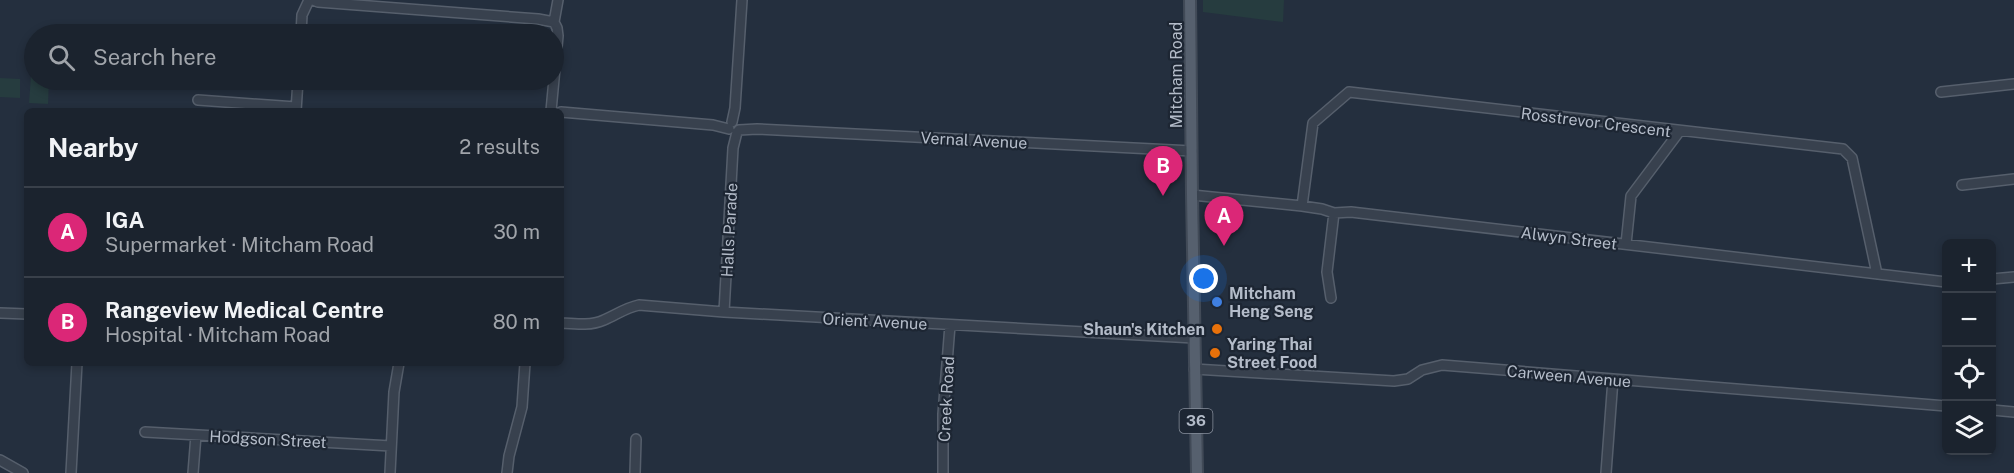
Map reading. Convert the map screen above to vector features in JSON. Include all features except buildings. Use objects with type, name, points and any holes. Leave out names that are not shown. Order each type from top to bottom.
[{"type":"main road","name":"Mitcham Road","points":[[1191,0],[1197,473]]},
{"type":"street","points":[[302,24],[302,15],[311,0],[554,22],[558,0]]},
{"type":"street","name":"Halls Parade","points":[[724,312],[742,0]]},
{"type":"street","points":[[1941,92],[2014,84]]},
{"type":"street","points":[[296,108],[297,90]]},
{"type":"street","points":[[552,108],[554,90]]},
{"type":"street","name":"Rosstrevor Crescent","points":[[1302,206],[1313,123],[1349,92],[1843,150],[1852,158],[1877,274]]},
{"type":"street","points":[[198,100],[285,108]]},
{"type":"street","name":"Vernal Avenue","points":[[564,112],[756,129],[1192,152]]},
{"type":"street","points":[[1626,244],[1631,196],[1679,132]]},
{"type":"street","points":[[1962,185],[2014,179]]},
{"type":"street","name":"Alwyn Street","points":[[1192,195],[1942,281]]},
{"type":"street","points":[[1331,298],[1327,272],[1334,213]]},
{"type":"street","points":[[1996,279],[2014,277]]},
{"type":"street","name":"Orient Avenue","points":[[564,323],[590,324],[603,321],[625,308],[639,305],[724,312],[1194,338]]},
{"type":"street","points":[[0,313],[24,314]]},
{"type":"street","name":"Creek Road","points":[[944,473],[943,414],[950,325]]},
{"type":"street","name":"Carween Avenue","points":[[1194,369],[1394,381],[1408,379],[1422,370],[1442,365],[1942,406]]},
{"type":"street","points":[[71,473],[77,366]]},
{"type":"street","points":[[390,473],[394,392],[398,366]]},
{"type":"street","points":[[507,473],[509,456],[522,407],[525,366]]},
{"type":"street","points":[[1606,473],[1613,380]]},
{"type":"street","points":[[1996,410],[2014,411]]},
{"type":"street","name":"Hodgson Street","points":[[145,432],[391,446]]},
{"type":"street","points":[[193,473],[196,435]]},
{"type":"street","points":[[635,473],[636,439]]},
{"type":"street","points":[[0,460],[23,473]]},
{"type":"green space","points":[[1203,0],[1284,0],[1283,22],[1203,12]]},
{"type":"green space","points":[[0,78],[20,79],[20,98],[0,97]]},
{"type":"green space","points":[[30,90],[49,90],[48,104],[29,103]]},
{"type":"place","name":"Rangeview Medical Centre","points":[[1163,196]]},
{"type":"place","name":"IGA","points":[[1224,246]]},
{"type":"place","name":"Mitcham Heng Seng","points":[[1217,302]]},
{"type":"place","name":"Shaun's Kitchen","points":[[1217,329]]},
{"type":"place","name":"Yaring Thai Street Food","points":[[1215,353]]}]
